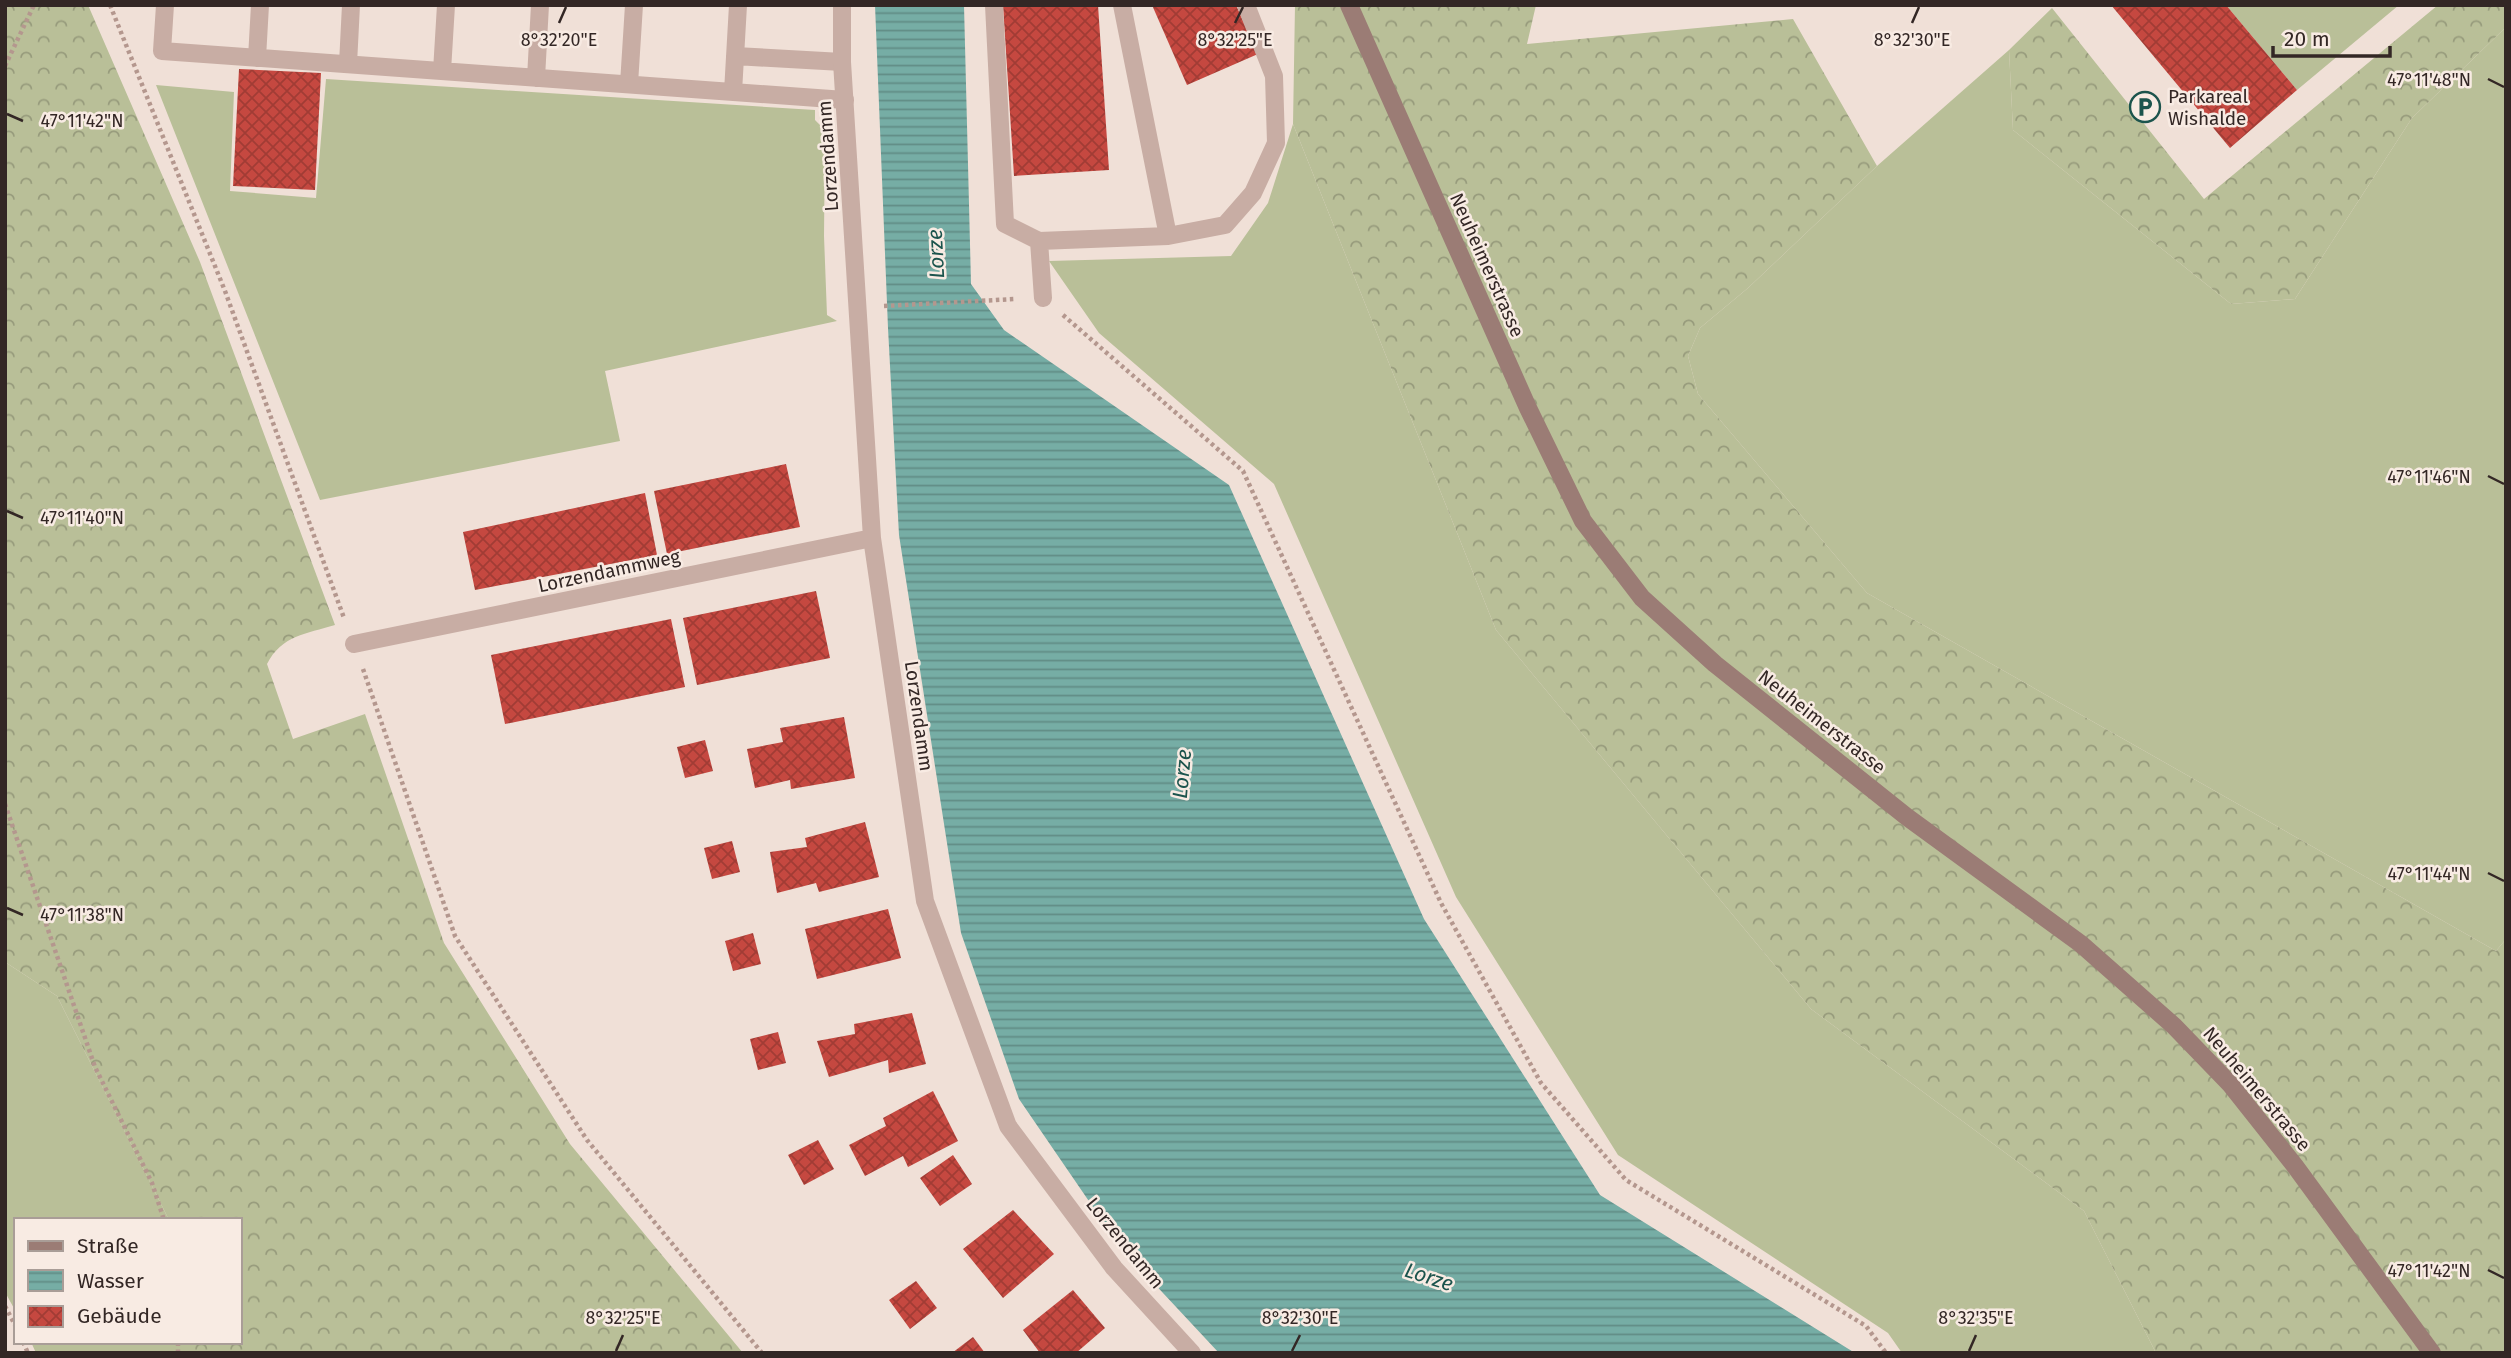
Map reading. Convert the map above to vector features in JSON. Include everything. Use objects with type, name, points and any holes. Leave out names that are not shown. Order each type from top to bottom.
[{"type":"street","points":[[165,5],[162,51],[845,100]]},
{"type":"street","points":[[257,58],[260,5]]},
{"type":"street","points":[[348,64],[351,5]]},
{"type":"street","points":[[442,71],[446,5]]},
{"type":"street","points":[[536,78],[540,5]]},
{"type":"street","points":[[629,84],[634,5]]},
{"type":"street","points":[[733,92],[738,5]]},
{"type":"street","name":"Lorzendamm","points":[[842,5],[842,62],[872,538],[925,901],[1008,1126],[1114,1268],[1192,1353]]},
{"type":"street","points":[[995,5],[1005,224],[1040,241],[1168,236],[1225,225],[1253,193],[1276,143],[1275,76],[1246,5]]},
{"type":"street","points":[[1122,5],[1168,236]]},
{"type":"street","name":"Neuheimerstrasse","points":[[1349,5],[1528,408],[1583,521],[1642,598],[1715,664],[1907,817],[2081,944],[2174,1026],[2230,1084],[2287,1156],[2432,1353]]},
{"type":"street","points":[[735,56],[842,62]]},
{"type":"street","points":[[1040,241],[1043,298]]},
{"type":"street","name":"Lorzendammweg","points":[[354,644],[872,538]]},
{"type":"path","points":[[5,66],[34,5]]},
{"type":"path","points":[[110,5],[225,291],[354,644],[455,936],[587,1140],[762,1353]]},
{"type":"path","points":[[858,308],[1043,298],[1243,471],[1441,903],[1541,1083],[1626,1180],[1866,1326],[1886,1353]]},
{"type":"path","points":[[5,804],[96,1067],[152,1183],[163,1218]]},
{"type":"path","points":[[5,1306],[14,1323]]},
{"type":"green space","points":[[5,5],[88,5],[200,262],[335,625],[287,641],[267,664],[293,739],[365,714],[444,943],[570,1144],[743,1353],[186,1353],[186,1344],[242,1344],[242,1218],[168,1218],[57,996],[5,962]]},
{"type":"green space","points":[[1295,5],[1536,5],[1527,44],[1793,19],[1877,166],[1748,288],[1700,328],[1688,356],[1698,394],[1867,593],[2496,951],[2506,939],[2506,1353],[2156,1353],[2084,1211],[1811,1009],[1496,630],[1293,124]]},
{"type":"green space","points":[[2226,5],[2399,5],[2297,90]]},
{"type":"green space","points":[[2438,5],[2506,5],[2506,27],[2412,118],[2295,299],[2231,304],[2013,130],[2009,50],[2052,8],[2204,199]]},
{"type":"green space","points":[[2506,27],[2506,939],[2496,951],[1867,593],[1698,394],[1688,356],[1700,328],[1748,288],[1877,166],[2009,50],[2013,130],[2231,304],[2295,299],[2412,118]]},
{"type":"green space","points":[[326,79],[815,110],[815,120],[825,130],[824,236],[827,315],[837,321],[605,371],[620,441],[320,500],[156,85],[234,92],[230,191],[316,198]]},
{"type":"green space","points":[[1293,124],[1496,630],[1811,1009],[2084,1211],[2156,1353],[1902,1353],[1888,1333],[1618,1155],[1456,897],[1274,484],[1099,333],[1049,261],[1231,256],[1268,203]]},
{"type":"green space","points":[[5,962],[57,996],[168,1218],[14,1218],[14,1308],[5,1292]]},
{"type":"green space","points":[[32,1344],[186,1344],[186,1353],[36,1353]]},
{"type":"water","name":"Lorze","points":[[875,5],[964,5],[971,284],[1004,330],[1229,485],[1424,919],[1600,1195],[1855,1353],[1219,1353],[1121,1248],[1019,1099],[961,933],[899,535]]},
{"type":"building","points":[[1003,5],[1098,5],[1109,170],[1014,176]]},
{"type":"building","points":[[1152,5],[1236,5],[1258,54],[1187,85]]},
{"type":"building","points":[[2111,5],[2226,5],[2297,90],[2230,148]]},
{"type":"building","points":[[239,69],[321,73],[315,190],[233,186]]},
{"type":"building","points":[[786,464],[800,527],[667,554],[654,491]]},
{"type":"building","points":[[645,493],[657,555],[475,590],[463,532]]},
{"type":"building","points":[[816,591],[830,658],[697,685],[683,618]]},
{"type":"building","points":[[671,619],[685,687],[505,724],[491,655]]},
{"type":"building","points":[[844,717],[855,778],[791,789],[790,780],[755,788],[747,749],[783,742],[780,728]]},
{"type":"building","points":[[705,740],[713,771],[685,778],[677,747]]},
{"type":"building","points":[[865,822],[879,877],[819,892],[816,883],[777,893],[770,852],[807,847],[805,838]]},
{"type":"building","points":[[732,841],[740,872],[712,879],[704,848]]},
{"type":"building","points":[[888,909],[901,958],[817,979],[805,929]]},
{"type":"building","points":[[753,933],[761,964],[733,971],[725,941]]},
{"type":"building","points":[[912,1013],[926,1064],[889,1073],[888,1060],[829,1077],[817,1041],[855,1034],[854,1024]]},
{"type":"building","points":[[778,1032],[786,1063],[758,1070],[750,1039]]},
{"type":"building","points":[[933,1091],[958,1141],[908,1167],[903,1156],[865,1176],[849,1145],[886,1126],[883,1118]]},
{"type":"building","points":[[818,1140],[834,1169],[804,1185],[788,1155]]},
{"type":"building","points":[[953,1155],[972,1184],[940,1206],[920,1178]]},
{"type":"building","points":[[1013,1210],[1054,1254],[1003,1298],[963,1249]]},
{"type":"building","points":[[916,1281],[937,1308],[910,1329],[889,1300]]},
{"type":"building","points":[[1073,1290],[1105,1328],[1076,1353],[1040,1353],[1023,1330]]},
{"type":"building","points":[[973,1337],[985,1353],[952,1353]]},
{"type":"place","name":"Parkareal Wishalde","points":[[2145,107]]}]
